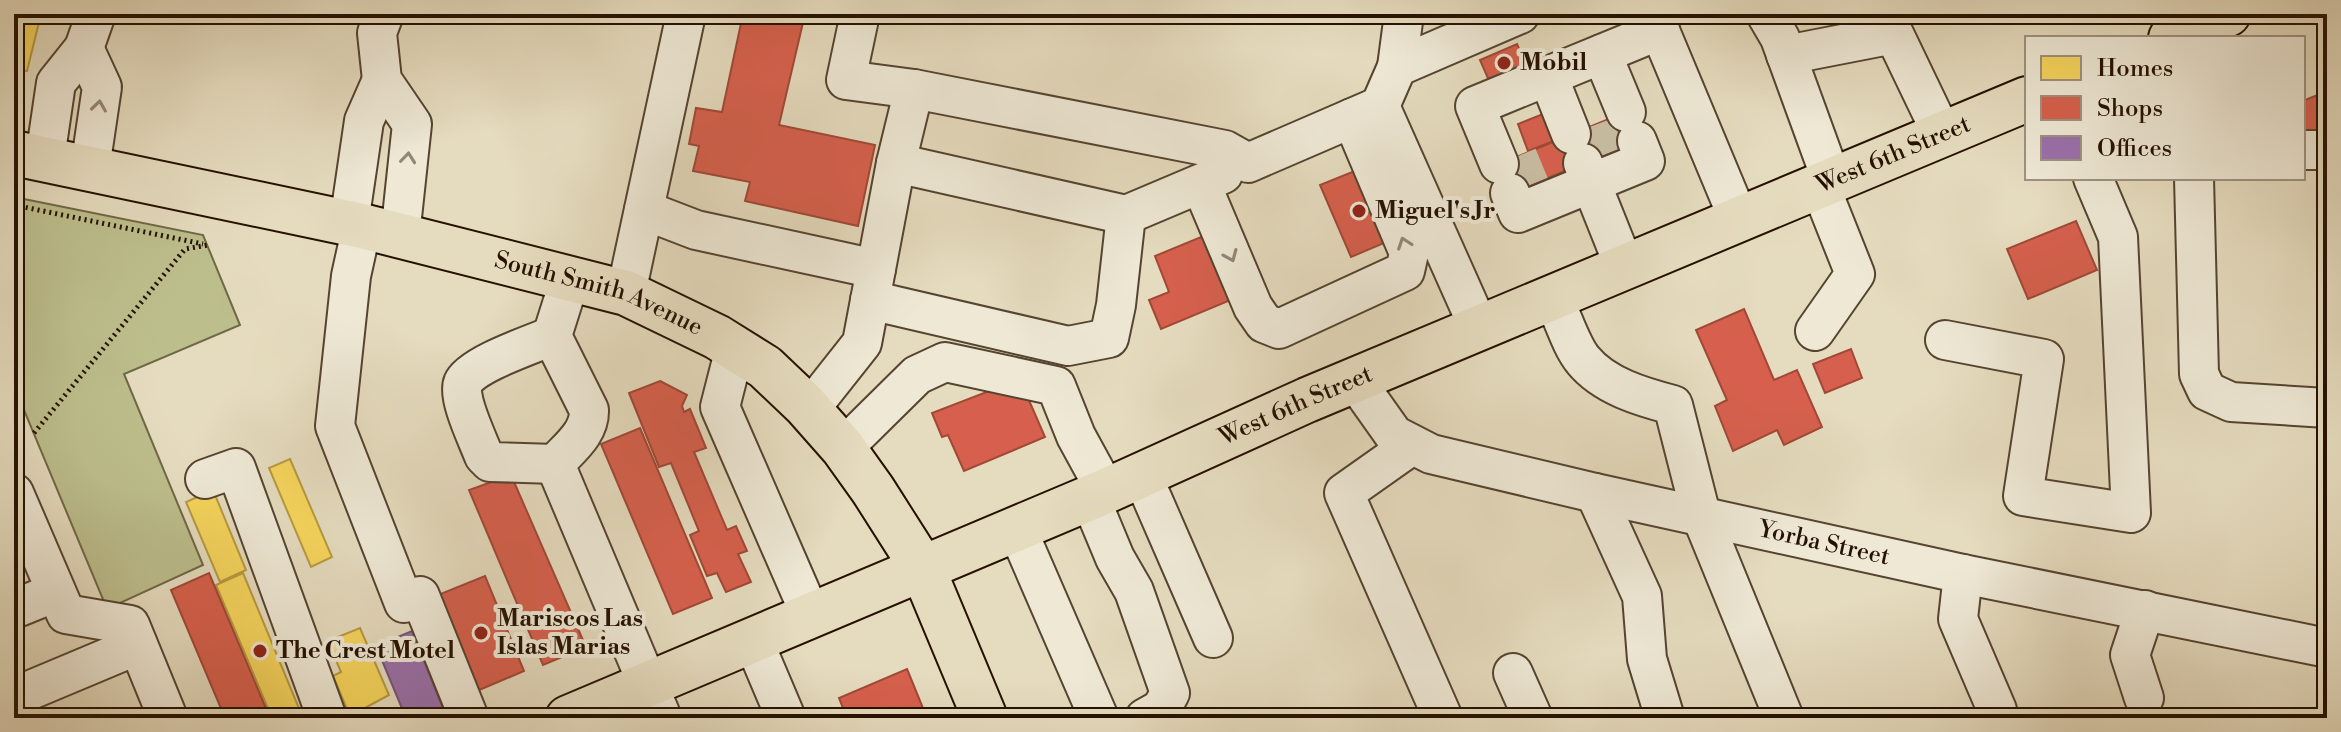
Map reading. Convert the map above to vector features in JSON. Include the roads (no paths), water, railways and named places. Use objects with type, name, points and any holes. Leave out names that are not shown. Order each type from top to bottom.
[{"type":"main road","points":[[2177,36],[2228,14]]},
{"type":"main road","name":"West 6th Street","points":[[568,718],[654,701],[753,640],[1113,488],[1355,380],[2025,100]]},
{"type":"main road","name":"South Smith Avenue","points":[[30,156],[370,228],[626,293],[717,337],[765,367],[809,410],[843,448],[873,490],[922,567],[985,718]]},
{"type":"street","points":[[384,14],[377,33],[382,80],[412,124],[351,276],[335,426],[404,603],[420,596],[469,718]]},
{"type":"street","points":[[626,293],[686,14]]},
{"type":"street","points":[[860,14],[846,80],[914,89],[1225,150],[1248,163]]},
{"type":"street","points":[[896,163],[1126,215],[1366,112],[1397,67],[1404,14]]},
{"type":"street","points":[[1397,67],[1520,14]]},
{"type":"street","points":[[1766,14],[1786,55],[1855,274],[1815,331]]},
{"type":"street","points":[[2161,14],[2171,36]]},
{"type":"street","points":[[1603,148],[1519,181],[1475,106],[1574,65],[1656,22],[1739,220]]},
{"type":"street","points":[[30,156],[56,83],[90,31]]},
{"type":"street","points":[[90,31],[102,87],[90,168]]},
{"type":"street","points":[[1786,55],[1894,34],[1942,134]]},
{"type":"street","points":[[1574,65],[1603,148],[1625,268]]},
{"type":"street","points":[[1574,65],[1603,148]]},
{"type":"street","points":[[370,228],[364,121],[382,80]]},
{"type":"street","points":[[809,410],[862,343],[896,163],[914,89]]},
{"type":"street","points":[[1201,184],[1253,307],[1264,323],[1279,329],[1387,282],[1405,271],[1409,253],[1366,112]]},
{"type":"street","points":[[1366,112],[1479,328]]},
{"type":"street","points":[[2305,150],[2327,150]]},
{"type":"street","points":[[1945,340],[2044,359],[2023,496],[2131,513],[2118,237],[2094,180]]},
{"type":"street","points":[[2195,181],[2199,374],[2207,391],[2231,402],[2327,408]]},
{"type":"street","points":[[644,210],[696,230],[1068,346],[1109,338],[1116,305],[1126,215]]},
{"type":"street","points":[[555,464],[586,429],[589,421],[589,410],[552,336],[570,279]]},
{"type":"street","points":[[1553,298],[1582,360],[1605,379],[1626,390],[1673,405],[1701,515],[1784,718]]},
{"type":"street","points":[[552,336],[482,366],[462,383],[462,396],[484,456],[490,462],[555,464]]},
{"type":"street","points":[[735,348],[720,407],[811,616]]},
{"type":"street","points":[[843,448],[917,375],[945,362],[1056,386],[1076,436],[1213,638]]},
{"type":"street","name":"Yorba Street","points":[[1355,380],[1394,435],[1431,454],[1963,574],[2327,648]]},
{"type":"street","points":[[1412,445],[1344,493],[1443,718]]},
{"type":"street","points":[[555,464],[654,701]]},
{"type":"street","points":[[205,479],[236,468],[327,718]]},
{"type":"street","points":[[1017,529],[1098,717],[1136,698],[1144,692],[1148,682],[1131,608],[1120,588],[1115,558],[1113,488]]},
{"type":"street","points":[[1595,493],[1642,596],[1647,659],[1665,718]]},
{"type":"street","points":[[16,504],[66,614],[130,625],[168,718]]},
{"type":"street","points":[[1115,558],[1134,591],[1170,693],[1161,709],[1145,718]]},
{"type":"street","points":[[1963,574],[1958,619],[1997,710],[1995,718]]},
{"type":"street","points":[[14,609],[56,592]]},
{"type":"street","points":[[2144,698],[2130,655],[2145,610]]},
{"type":"street","points":[[753,640],[783,716]]},
{"type":"street","points":[[14,697],[138,645]]},
{"type":"street","points":[[1513,673],[1533,718]]},
{"type":"tunnel","points":[[1595,125],[1606,154]]},
{"type":"tunnel","points":[[1518,156],[1530,185]]},
{"type":"place","name":"Mobil","points":[[1504,63]]},
{"type":"place","name":"Miguel's Jr","points":[[1359,211]]},
{"type":"place","name":"Mariscos Las Islas Marias","points":[[481,633]]},
{"type":"place","name":"The Crest Motel","points":[[260,651]]}]
